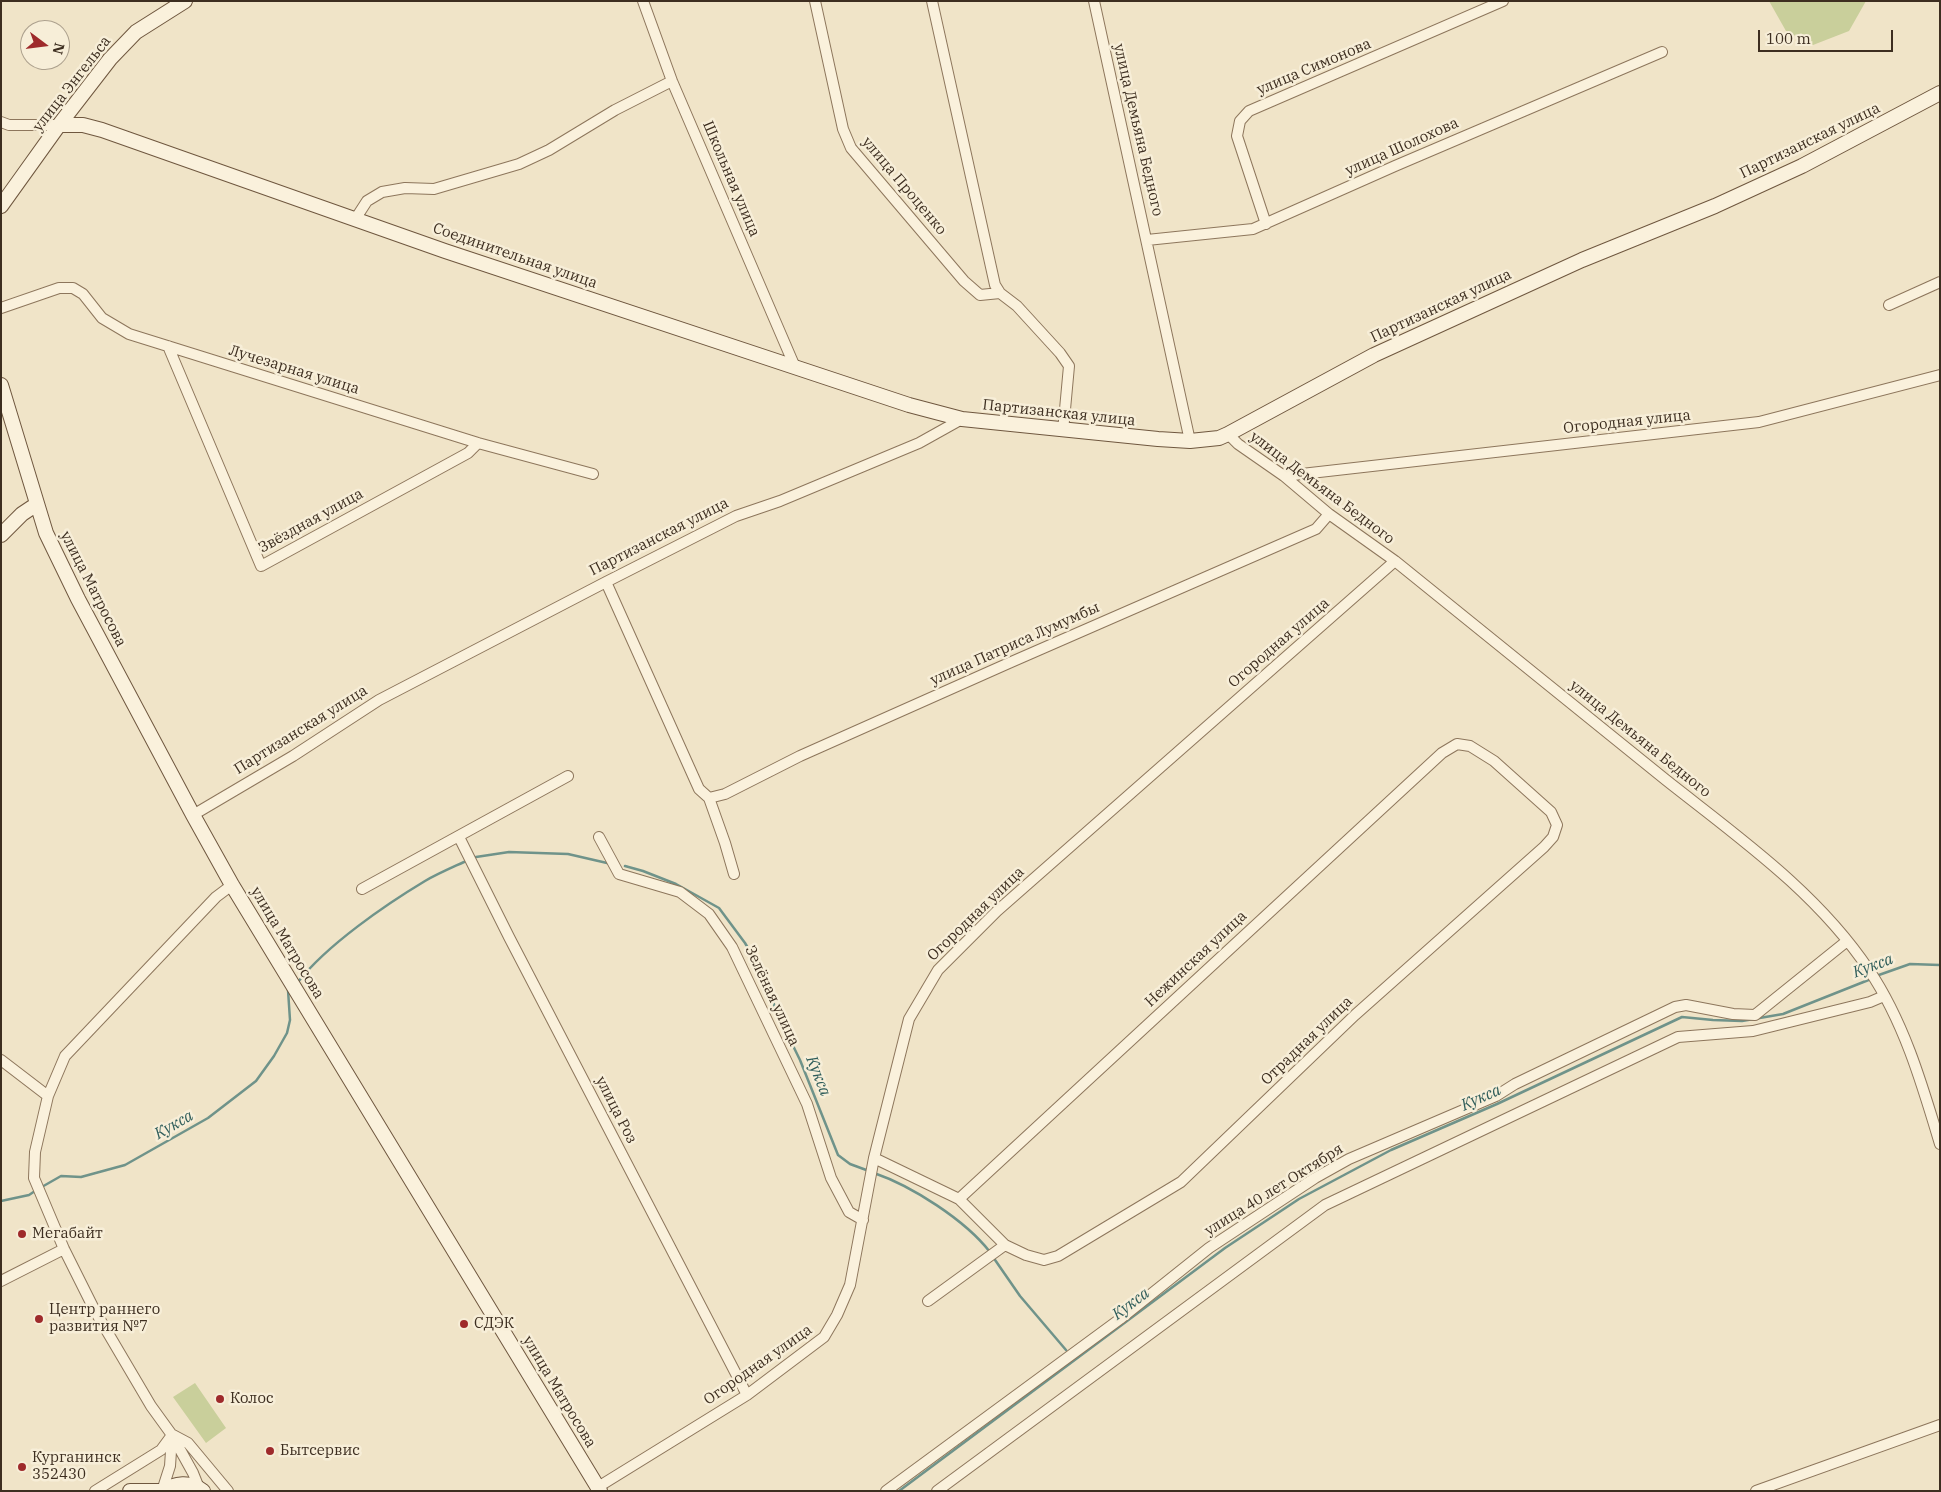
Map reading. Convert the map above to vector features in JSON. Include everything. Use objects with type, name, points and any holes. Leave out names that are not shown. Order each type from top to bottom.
[{"type":"street","name":"улица Энгельса","points":[[1,206],[110,59],[136,32],[185,1]]},
{"type":"street","name":"Школьная улица","points":[[643,1],[672,82],[795,367]]},
{"type":"street","name":"улица Проценко","points":[[815,1],[843,129],[851,148],[964,281],[980,295],[1000,293]]},
{"type":"street","points":[[932,1],[995,285],[1000,293],[1023,312],[1060,353],[1069,366],[1064,430]]},
{"type":"street","name":"улица Демьяна Бедного","points":[[1094,1],[1148,240],[1190,442]]},
{"type":"street","name":"улица Симонова","points":[[1266,224],[1237,136],[1240,121],[1250,111],[1503,1]]},
{"type":"street","name":"улица Шолохова","points":[[1148,240],[1253,229],[1662,52]]},
{"type":"street","points":[[356,218],[367,201],[382,192],[405,188],[434,189],[520,164],[549,150],[615,110],[672,82]]},
{"type":"street","name":"Партизанская улица","points":[[193,815],[293,756],[379,700],[606,582],[736,516],[780,501],[919,443],[962,419],[1190,442],[1219,438],[1374,355],[1582,260],[1715,206],[1802,166],[1940,93]]},
{"type":"street","points":[[1,122],[9,125],[59,126]]},
{"type":"street","name":"Соединительная улица","points":[[59,126],[82,125],[102,130],[445,250],[909,406],[962,419]]},
{"type":"street","points":[[1889,306],[1940,282]]},
{"type":"street","name":"Лучезарная улица","points":[[1,308],[59,288],[73,288],[83,294],[102,318],[115,328],[128,334],[478,443],[593,474]]},
{"type":"street","name":"Звёздная улица","points":[[168,346],[261,566],[468,453],[478,443]]},
{"type":"street","name":"Огородная улица","points":[[1284,476],[1759,422],[1940,375]]},
{"type":"street","name":"улица Матросова","points":[[1,385],[46,533],[78,599],[193,815],[232,885],[599,1489]]},
{"type":"street","name":"улица Демьяна Бедного","points":[[1228,434],[1238,444],[1284,476],[1329,514],[1395,562],[1800,889],[1847,941],[1876,981],[1895,1017],[1924,1091],[1940,1144]]},
{"type":"street","points":[[1,535],[22,514],[37,504]]},
{"type":"street","name":"улица Патриса Лумумбы","points":[[709,798],[725,794],[827,744],[1316,529],[1329,514]]},
{"type":"street","name":"Огородная улица","points":[[599,1489],[747,1395],[824,1337],[837,1315],[850,1285],[874,1162],[909,1019],[938,970],[997,911],[1395,562]]},
{"type":"street","points":[[606,582],[699,789],[709,798],[734,874]]},
{"type":"street","name":"Отрадная улица","points":[[1005,1245],[1026,1256],[1044,1260],[1058,1256],[1182,1182],[1355,1015],[1544,847],[1553,837],[1557,825],[1551,812],[1494,761],[1470,746],[1457,744]]},
{"type":"street","name":"Нежинская улица","points":[[959,1199],[1442,753],[1457,744]]},
{"type":"street","points":[[362,889],[568,776]]},
{"type":"street","name":"улица Роз","points":[[459,837],[747,1395]]},
{"type":"street","name":"Зелёная улица","points":[[599,837],[619,874],[680,892],[709,914],[732,946],[807,1104],[831,1178],[849,1212],[863,1220]]},
{"type":"street","points":[[201,1489],[172,1434],[151,1406],[95,1310],[64,1249],[34,1178],[35,1152],[48,1096],[65,1056],[216,897],[232,885]]},
{"type":"street","name":"улица 40 лет Октября","points":[[886,1491],[1120,1319],[1209,1248],[1315,1178],[1349,1159],[1496,1096],[1515,1084],[1675,1007],[1686,1005],[1733,1014],[1755,1015],[1847,941]]},
{"type":"street","points":[[937,1491],[1325,1205],[1678,1036],[1753,1032],[1870,1002],[1884,996]]},
{"type":"street","points":[[1,1060],[48,1096]]},
{"type":"street","points":[[874,1162],[959,1199],[1005,1245],[928,1301]]},
{"type":"street","points":[[1,1281],[64,1249]]},
{"type":"street","points":[[1756,1491],[1940,1425]]},
{"type":"street","points":[[95,1491],[161,1450],[172,1434]]},
{"type":"street","points":[[162,1491],[170,1466],[172,1434]]},
{"type":"street","points":[[172,1434],[188,1444],[228,1491]]},
{"type":"street","points":[[130,1491],[162,1491],[180,1484],[190,1484],[201,1489]]},
{"type":"green space","points":[[1769,1],[1866,1],[1849,31],[1813,45],[1786,31]]},
{"type":"green space","points":[[195,1383],[226,1428],[206,1443],[173,1397]]},
{"type":"waterway","name":"Кукса","points":[[476,857],[509,852],[568,854],[607,863]]},
{"type":"waterway","name":"Кукса","points":[[298,982],[324,954],[357,927],[425,881],[464,862]]},
{"type":"waterway","name":"Кукса","points":[[625,866],[676,884],[719,908],[745,943],[763,974],[777,1013],[800,1060],[838,1155],[850,1164],[869,1171]]},
{"type":"waterway","name":"Кукса","points":[[1876,976],[1910,964],[1940,965]]},
{"type":"waterway","name":"Кукса","points":[[899,1491],[1225,1248],[1299,1199],[1391,1150],[1497,1104],[1682,1017],[1742,1021],[1783,1014],[1871,979]]},
{"type":"waterway","name":"Кукса","points":[[40,1188],[61,1176],[81,1177],[125,1165],[208,1118],[256,1081],[274,1056],[287,1033],[290,1020],[288,990]]},
{"type":"waterway","name":"Кукса","points":[[874,1173],[905,1186],[937,1205],[967,1228],[990,1252]]},
{"type":"waterway","name":"Кукса","points":[[1,1201],[29,1195],[35,1191]]},
{"type":"waterway","name":"Кукса","points":[[993,1257],[1020,1296],[1066,1350]]},
{"type":"place","name":"Мегабайт","points":[[22,1234]]},
{"type":"place","name":"Центр раннего развития №7","points":[[39,1319]]},
{"type":"place","name":"СДЭК","points":[[464,1324]]},
{"type":"place","name":"Колос","points":[[220,1399]]},
{"type":"place","name":"Бытсервис","points":[[270,1451]]},
{"type":"place","name":"Курганинск 352430","points":[[22,1467]]}]
